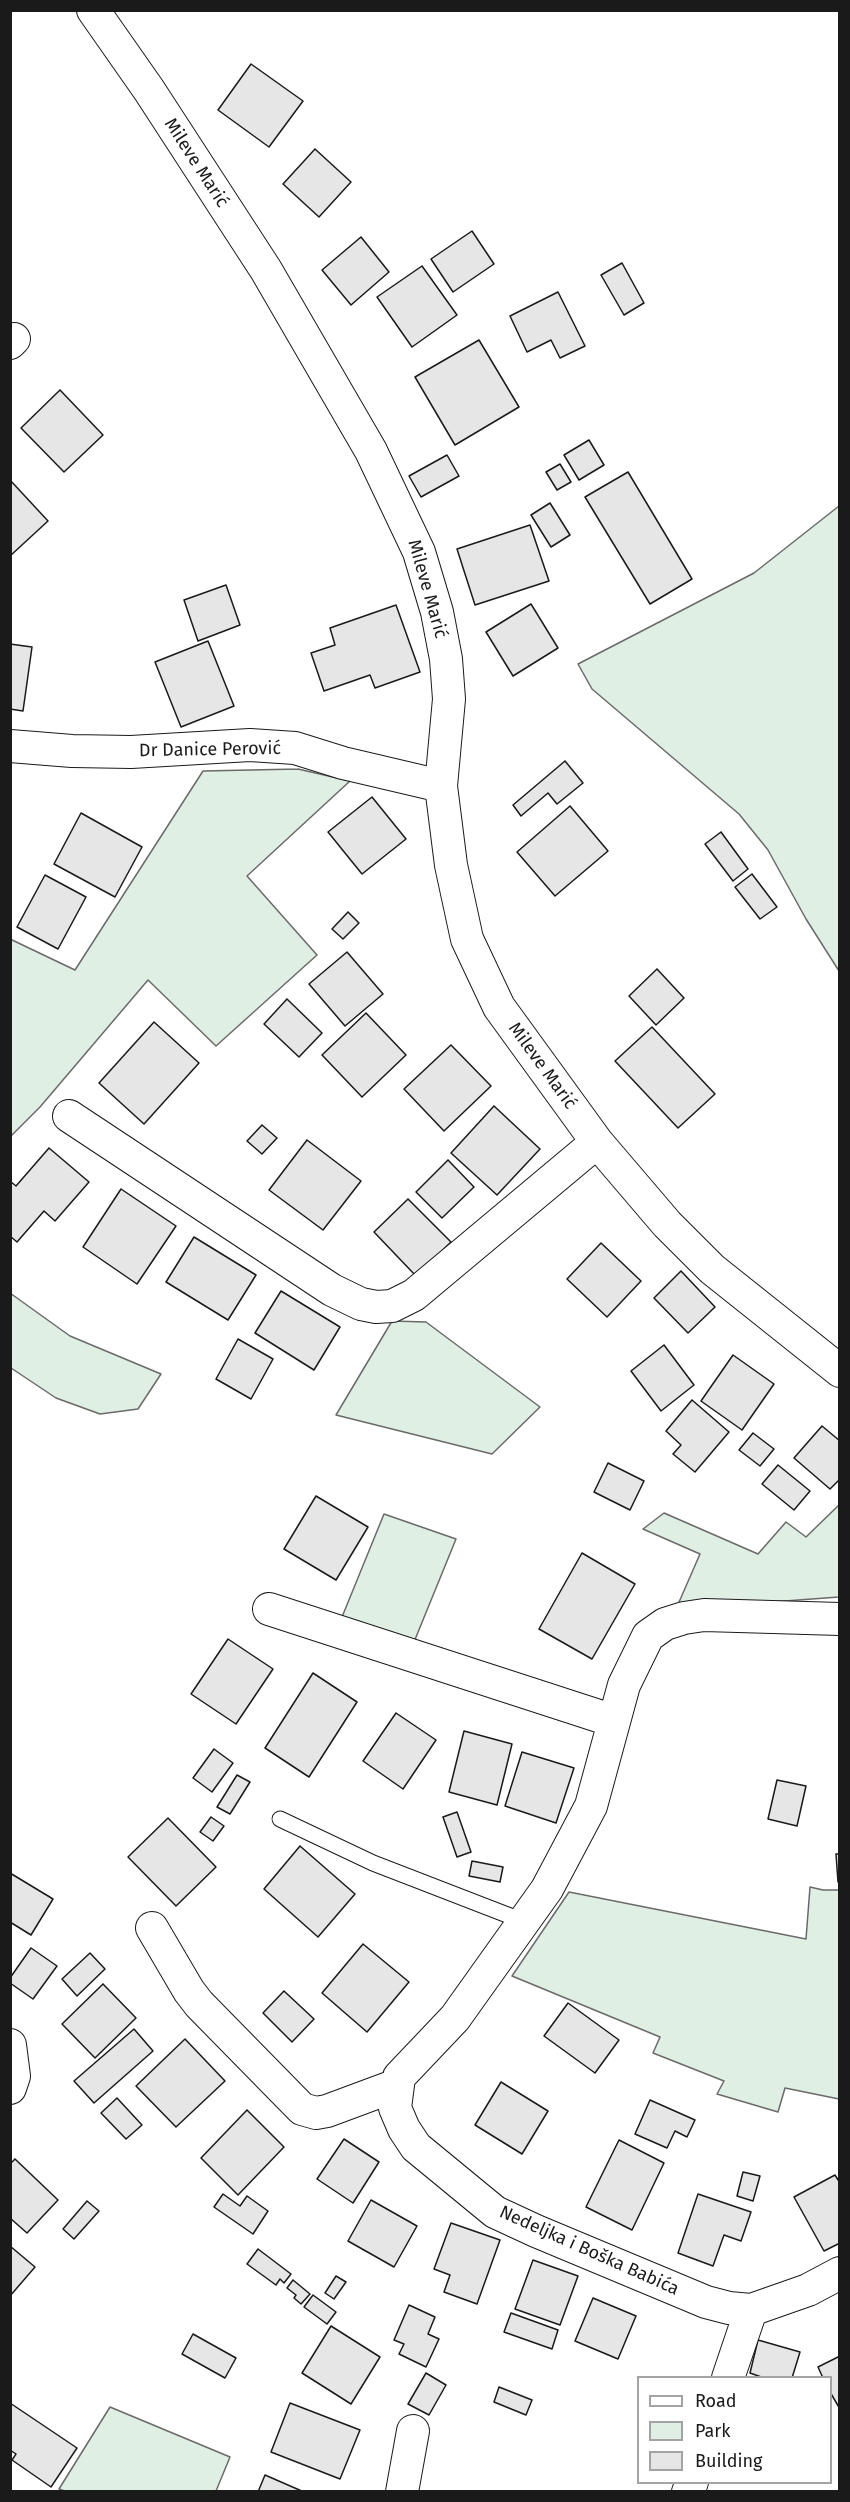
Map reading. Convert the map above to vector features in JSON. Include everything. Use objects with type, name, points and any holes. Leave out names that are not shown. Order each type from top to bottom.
[{"type":"street","name":"Mileve Marić","points":[[93,10],[149,90],[266,270],[371,451],[419,552],[436,612],[446,660],[449,699],[441,786],[451,865],[467,939],[500,1007],[597,1142],[667,1224],[712,1269],[840,1371]]},
{"type":"street","name":"Dr Danice Perović","points":[[10,746],[72,751],[130,752],[250,745],[295,748],[343,763],[441,786]]},
{"type":"street","points":[[69,1116],[332,1290],[362,1304],[376,1307],[392,1306],[414,1295],[597,1142]]},
{"type":"street","points":[[269,1609],[614,1721]]},
{"type":"street","points":[[152,1928],[199,2004],[302,2109],[316,2113],[327,2111],[397,2085],[399,2077],[455,2018],[547,1889],[591,1806],[624,1685],[648,1636],[665,1624],[684,1618],[704,1616],[840,1619]]},
{"type":"street","points":[[10,2045],[14,2076],[10,2088]]},
{"type":"street","name":"Nedeljka i Boška Babića","points":[[397,2085],[395,2108],[404,2129],[416,2147],[495,2212],[536,2231],[706,2302],[729,2308],[751,2310],[808,2290],[840,2273]]},
{"type":"street","points":[[729,2376],[751,2310]]},
{"type":"street","points":[[402,2492],[413,2431]]},
{"type":"lane","points":[[280,1819],[373,1863],[523,1921]]},
{"type":"green space","points":[[839,506],[839,971],[806,919],[768,850],[739,814],[592,689],[578,664],[754,573]]},
{"type":"green space","points":[[298,769],[350,781],[247,876],[317,955],[216,1046],[148,980],[40,1107],[11,1136],[10,939],[75,970],[203,771]]},
{"type":"green space","points":[[10,1293],[70,1336],[161,1374],[138,1409],[100,1414],[56,1398],[11,1368]]},
{"type":"green space","points":[[392,1321],[426,1322],[540,1407],[492,1454],[336,1415]]},
{"type":"green space","points":[[839,1505],[839,1597],[676,1609],[700,1554],[643,1529],[664,1513],[758,1554],[786,1522],[806,1537]]},
{"type":"green space","points":[[384,1514],[456,1539],[414,1642],[342,1617]]},
{"type":"green space","points":[[810,1887],[839,1890],[839,2099],[785,2088],[778,2112],[717,2094],[724,2081],[653,2053],[660,2037],[512,1976],[569,1892],[806,1939]]},
{"type":"green space","points":[[110,2407],[230,2457],[216,2491],[67,2492],[59,2489]]},
{"type":"building","points":[[251,64],[303,101],[269,147],[218,110]]},
{"type":"building","points":[[315,149],[351,182],[319,217],[283,184]]},
{"type":"building","points":[[472,231],[494,264],[453,292],[431,259]]},
{"type":"building","points":[[361,237],[389,272],[351,305],[322,270]]},
{"type":"building","points":[[622,263],[644,303],[624,315],[601,275]]},
{"type":"building","points":[[422,266],[457,315],[412,347],[377,297]]},
{"type":"building","points":[[558,292],[585,346],[560,358],[551,340],[527,352],[510,316]]},
{"type":"building","points":[[479,340],[519,407],[455,445],[415,377]]},
{"type":"building","points":[[60,390],[103,435],[64,472],[21,428]]},
{"type":"building","points":[[589,440],[604,465],[579,480],[564,455]]},
{"type":"building","points":[[447,455],[459,476],[421,497],[409,476]]},
{"type":"building","points":[[560,464],[571,482],[557,490],[546,472]]},
{"type":"building","points":[[628,472],[692,579],[650,604],[585,497]]},
{"type":"building","points":[[10,480],[48,521],[10,556]]},
{"type":"building","points":[[550,503],[570,535],[551,547],[531,515]]},
{"type":"building","points":[[530,525],[549,581],[475,605],[457,549]]},
{"type":"building","points":[[226,585],[240,625],[198,641],[184,600]]},
{"type":"building","points":[[531,604],[558,648],[513,676],[486,632]]},
{"type":"building","points":[[396,605],[420,672],[375,688],[370,675],[324,691],[311,653],[335,645],[330,628]]},
{"type":"building","points":[[208,641],[234,706],[181,727],[155,662]]},
{"type":"building","points":[[10,644],[32,647],[23,711],[10,709]]},
{"type":"building","points":[[565,761],[583,783],[557,804],[548,793],[521,816],[513,805]]},
{"type":"building","points":[[372,797],[406,839],[362,874],[328,832]]},
{"type":"building","points":[[570,806],[608,851],[555,896],[517,852]]},
{"type":"building","points":[[81,813],[142,847],[115,897],[54,864]]},
{"type":"building","points":[[721,832],[748,869],[733,881],[705,844]]},
{"type":"building","points":[[752,874],[777,907],[760,919],[735,887]]},
{"type":"building","points":[[45,875],[86,897],[58,949],[17,927]]},
{"type":"building","points":[[348,912],[359,923],[343,939],[332,929]]},
{"type":"building","points":[[347,952],[383,994],[345,1026],[309,984]]},
{"type":"building","points":[[657,969],[684,998],[656,1025],[629,996]]},
{"type":"building","points":[[287,999],[322,1033],[299,1057],[264,1024]]},
{"type":"building","points":[[366,1013],[406,1055],[362,1097],[322,1055]]},
{"type":"building","points":[[154,1022],[199,1063],[144,1124],[99,1083]]},
{"type":"building","points":[[652,1027],[715,1094],[678,1128],[615,1061]]},
{"type":"building","points":[[451,1045],[491,1086],[444,1131],[404,1089]]},
{"type":"building","points":[[494,1106],[540,1149],[497,1195],[451,1153]]},
{"type":"building","points":[[262,1125],[277,1138],[262,1154],[247,1141]]},
{"type":"building","points":[[307,1140],[361,1181],[323,1230],[269,1190]]},
{"type":"building","points":[[49,1148],[89,1182],[55,1221],[44,1211],[17,1242],[10,1236],[10,1181],[16,1186]]},
{"type":"building","points":[[448,1160],[474,1187],[442,1218],[416,1192]]},
{"type":"building","points":[[121,1189],[176,1226],[137,1284],[83,1247]]},
{"type":"building","points":[[408,1199],[451,1242],[416,1276],[374,1232]]},
{"type":"building","points":[[194,1237],[256,1275],[228,1320],[166,1282]]},
{"type":"building","points":[[601,1243],[641,1281],[607,1317],[567,1279]]},
{"type":"building","points":[[681,1271],[715,1307],[688,1333],[654,1298]]},
{"type":"building","points":[[281,1291],[340,1327],[314,1370],[255,1333]]},
{"type":"building","points":[[238,1339],[273,1359],[251,1399],[216,1379]]},
{"type":"building","points":[[664,1345],[694,1385],[661,1411],[631,1371]]},
{"type":"building","points":[[733,1355],[774,1384],[742,1430],[701,1401]]},
{"type":"building","points":[[692,1400],[729,1432],[695,1472],[673,1454],[681,1445],[666,1431]]},
{"type":"building","points":[[822,1426],[840,1441],[840,1479],[830,1489],[794,1458]]},
{"type":"building","points":[[753,1433],[774,1449],[760,1466],[739,1450]]},
{"type":"building","points":[[608,1463],[644,1481],[630,1510],[594,1492]]},
{"type":"building","points":[[778,1465],[810,1491],[794,1510],[762,1484]]},
{"type":"building","points":[[316,1496],[368,1527],[336,1580],[284,1549]]},
{"type":"building","points":[[582,1553],[635,1584],[592,1659],[539,1629]]},
{"type":"building","points":[[228,1639],[273,1669],[236,1724],[191,1694]]},
{"type":"building","points":[[313,1673],[357,1702],[309,1777],[265,1748]]},
{"type":"building","points":[[396,1713],[436,1740],[403,1789],[363,1761]]},
{"type":"building","points":[[464,1731],[512,1744],[497,1805],[449,1792]]},
{"type":"building","points":[[214,1749],[233,1763],[212,1792],[193,1778]]},
{"type":"building","points":[[522,1752],[574,1768],[556,1823],[505,1806]]},
{"type":"building","points":[[237,1775],[250,1782],[230,1814],[217,1807]]},
{"type":"building","points":[[777,1780],[806,1786],[797,1826],[768,1819]]},
{"type":"building","points":[[457,1812],[471,1852],[457,1857],[443,1817]]},
{"type":"building","points":[[211,1817],[224,1826],[213,1841],[200,1832]]},
{"type":"building","points":[[168,1818],[216,1867],[176,1906],[128,1857]]},
{"type":"building","points":[[300,1846],[355,1894],[318,1937],[264,1889]]},
{"type":"building","points":[[836,1854],[840,1854],[840,1882],[838,1882]]},
{"type":"building","points":[[472,1861],[503,1867],[500,1882],[469,1876]]},
{"type":"building","points":[[10,1873],[53,1899],[31,1935],[10,1922]]},
{"type":"building","points":[[363,1944],[409,1982],[367,2032],[322,1993]]},
{"type":"building","points":[[31,1948],[57,1966],[33,1999],[10,1983],[10,1978]]},
{"type":"building","points":[[90,1953],[105,1969],[77,1996],[62,1979]]},
{"type":"building","points":[[103,1984],[136,2018],[95,2058],[62,2024]]},
{"type":"building","points":[[284,1991],[314,2019],[292,2042],[263,2013]]},
{"type":"building","points":[[568,2003],[619,2040],[595,2073],[544,2036]]},
{"type":"building","points":[[134,2029],[153,2051],[94,2103],[74,2081]]},
{"type":"building","points":[[185,2039],[225,2081],[176,2127],[136,2086]]},
{"type":"building","points":[[501,2082],[548,2111],[522,2154],[475,2125]]},
{"type":"building","points":[[117,2098],[142,2125],[126,2139],[101,2113]]},
{"type":"building","points":[[650,2100],[695,2120],[687,2137],[675,2131],[667,2148],[635,2134]]},
{"type":"building","points":[[247,2110],[284,2147],[238,2195],[201,2158]]},
{"type":"building","points":[[344,2139],[379,2162],[353,2203],[317,2179]]},
{"type":"building","points":[[619,2140],[664,2163],[632,2230],[586,2207]]},
{"type":"building","points":[[15,2159],[58,2200],[27,2233],[10,2218],[10,2164]]},
{"type":"building","points":[[743,2172],[760,2176],[753,2201],[737,2196]]},
{"type":"building","points":[[835,2175],[840,2183],[840,2243],[824,2251],[794,2197]]},
{"type":"building","points":[[223,2194],[240,2206],[247,2196],[268,2211],[253,2234],[214,2207]]},
{"type":"building","points":[[698,2194],[751,2212],[741,2241],[724,2235],[713,2266],[678,2253]]},
{"type":"building","points":[[371,2200],[417,2226],[394,2267],[348,2241]]},
{"type":"building","points":[[87,2201],[99,2211],[74,2239],[63,2229]]},
{"type":"building","points":[[451,2223],[500,2240],[477,2304],[444,2292],[450,2275],[434,2269]]},
{"type":"building","points":[[10,2246],[35,2267],[10,2296]]},
{"type":"building","points":[[258,2249],[291,2274],[284,2283],[280,2279],[276,2285],[247,2264]]},
{"type":"building","points":[[533,2260],[578,2276],[560,2325],[515,2309]]},
{"type":"building","points":[[336,2276],[346,2282],[334,2299],[325,2293]]},
{"type":"building","points":[[293,2280],[310,2294],[301,2304],[294,2298],[296,2295],[287,2288]]},
{"type":"building","points":[[313,2295],[336,2312],[327,2324],[304,2307]]},
{"type":"building","points":[[593,2298],[636,2316],[618,2359],[575,2341]]},
{"type":"building","points":[[409,2305],[435,2317],[428,2334],[439,2339],[426,2367],[399,2354],[404,2344],[394,2340]]},
{"type":"building","points":[[511,2313],[558,2330],[552,2349],[504,2332]]},
{"type":"building","points":[[331,2326],[380,2357],[351,2404],[302,2373]]},
{"type":"building","points":[[193,2334],[236,2358],[225,2378],[182,2354]]},
{"type":"building","points":[[758,2340],[800,2352],[793,2376],[758,2376],[750,2373]]},
{"type":"building","points":[[840,2356],[840,2409],[832,2395],[832,2376],[822,2376],[818,2367]]},
{"type":"building","points":[[426,2373],[446,2385],[429,2415],[408,2404]]},
{"type":"building","points":[[499,2387],[532,2400],[526,2415],[494,2402]]},
{"type":"building","points":[[10,2403],[77,2448],[51,2487],[12,2460],[16,2454],[10,2450]]},
{"type":"building","points":[[290,2403],[360,2430],[340,2479],[271,2452]]},
{"type":"building","points":[[265,2475],[304,2492],[258,2492]]}]
